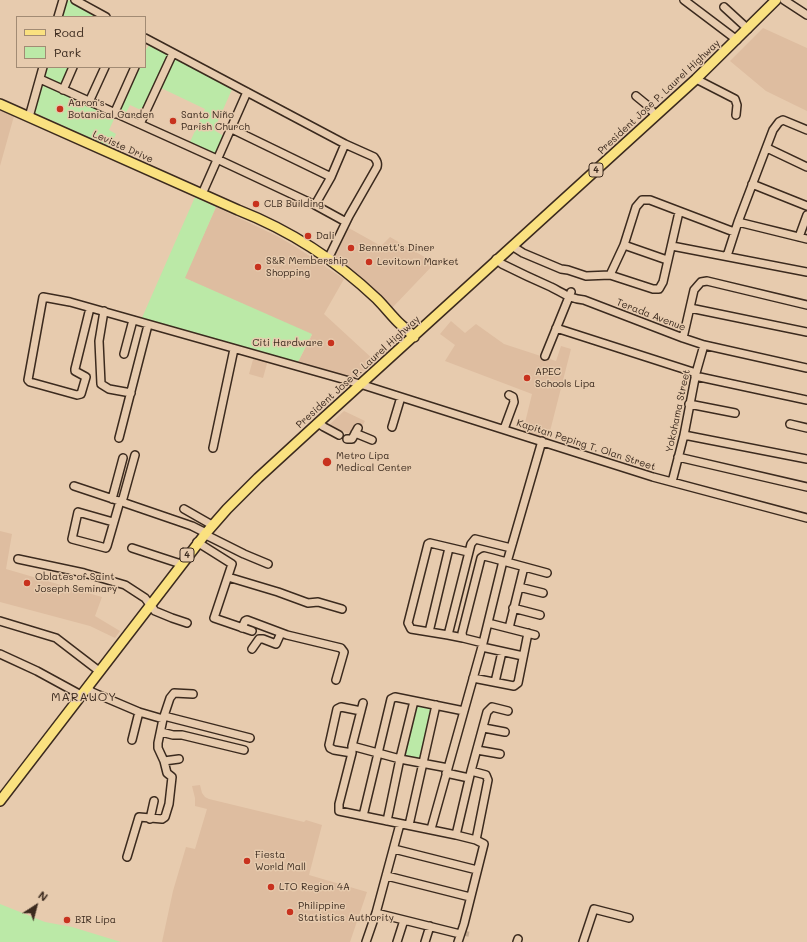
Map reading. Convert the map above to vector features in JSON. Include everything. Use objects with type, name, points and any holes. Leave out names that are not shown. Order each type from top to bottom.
[{"type":"main road","name":"President Jose P. Laurel Highway","points":[[0,801],[84,692],[149,604],[212,525],[258,478],[360,384],[696,79],[776,0]]},
{"type":"main road","name":"Leviste Drive","points":[[0,104],[283,231],[328,260],[373,295],[412,338]]},
{"type":"main road","name":"Leviste Drive","points":[[238,210],[295,242],[343,274],[376,302],[412,338]]},
{"type":"street","points":[[58,16],[63,0]]},
{"type":"street","points":[[75,0],[97,15]]},
{"type":"street","points":[[684,0],[737,40]]},
{"type":"street","points":[[784,0],[807,15]]},
{"type":"street","points":[[724,7],[748,29]]},
{"type":"street","points":[[146,41],[174,53],[345,144],[374,157],[378,164],[377,167],[346,222],[328,260]]},
{"type":"street","points":[[140,124],[174,53]]},
{"type":"street","points":[[29,117],[43,68]]},
{"type":"street","points":[[63,90],[74,68]]},
{"type":"street","points":[[88,102],[105,68]]},
{"type":"street","points":[[114,114],[135,68]]},
{"type":"street","points":[[40,79],[114,114],[140,124],[217,159],[315,205],[346,222]]},
{"type":"street","points":[[696,79],[735,99],[737,105],[736,115]]},
{"type":"street","points":[[202,194],[247,92]]},
{"type":"street","points":[[636,96],[647,105],[656,116]]},
{"type":"street","points":[[727,256],[734,232],[773,130],[779,122],[783,120],[807,130]]},
{"type":"street","points":[[230,128],[331,178]]},
{"type":"street","points":[[315,205],[331,178],[345,144]]},
{"type":"street","points":[[767,148],[807,167]]},
{"type":"street","points":[[752,184],[807,206]]},
{"type":"street","points":[[610,275],[624,245],[636,207],[642,200],[650,200],[734,232]]},
{"type":"street","points":[[513,245],[568,270],[586,276],[610,275],[653,290],[659,289],[662,285],[679,212]]},
{"type":"street","points":[[799,237],[807,215]]},
{"type":"street","points":[[738,222],[807,239]]},
{"type":"street","points":[[624,245],[667,260]]},
{"type":"street","points":[[672,246],[807,272]]},
{"type":"street","name":"Terada Avenue","points":[[496,259],[502,264],[554,289],[562,289],[584,300],[683,338],[704,345],[807,368]]},
{"type":"street","points":[[683,338],[694,290],[701,282],[707,281],[807,305]]},
{"type":"street","points":[[545,356],[570,294]]},
{"type":"street","name":"Kapitan Peping T. Olan Street","points":[[90,308],[75,369],[75,371],[86,377],[81,394],[77,395],[30,382],[28,380],[43,297],[104,311],[148,325],[360,384],[672,482],[807,518]]},
{"type":"street","points":[[690,308],[807,332]]},
{"type":"street","points":[[104,311],[99,341],[100,384],[104,388],[130,393]]},
{"type":"street","points":[[124,354],[133,320]]},
{"type":"street","points":[[119,438],[148,325]]},
{"type":"street","points":[[556,328],[696,375],[807,400]]},
{"type":"street","name":"Yokohama Street","points":[[672,482],[704,345]]},
{"type":"street","points":[[213,448],[234,349]]},
{"type":"street","points":[[504,429],[514,402],[513,397],[509,395]]},
{"type":"street","points":[[392,427],[401,397]]},
{"type":"street","points":[[690,404],[734,413]]},
{"type":"street","points":[[318,423],[340,435]]},
{"type":"street","points":[[790,424],[807,428]]},
{"type":"street","points":[[347,439],[352,439],[357,430],[372,440]]},
{"type":"street","points":[[684,435],[807,459]]},
{"type":"street","points":[[431,829],[505,562],[511,548],[542,441]]},
{"type":"street","points":[[113,522],[78,512],[72,538],[106,548],[135,455]]},
{"type":"street","points":[[678,457],[807,487]]},
{"type":"street","points":[[112,499],[123,458]]},
{"type":"street","points":[[74,486],[192,526],[244,554],[268,564]]},
{"type":"street","points":[[184,509],[212,525]]},
{"type":"street","points":[[448,636],[471,544],[476,539],[511,548]]},
{"type":"street","points":[[198,542],[232,564],[214,618],[252,631]]},
{"type":"street","points":[[468,552],[430,543],[428,544],[408,623],[409,627],[411,629],[463,638],[502,652],[524,656]]},
{"type":"street","points":[[132,548],[181,564]]},
{"type":"street","points":[[429,632],[449,548]]},
{"type":"street","points":[[463,638],[463,628],[482,558],[484,556],[547,573]]},
{"type":"street","points":[[18,558],[84,573],[124,585],[145,598],[156,610],[187,623]]},
{"type":"street","points":[[509,628],[524,567]]},
{"type":"street","points":[[228,578],[278,592],[308,603],[318,602],[342,610]]},
{"type":"street","points":[[518,587],[543,593]]},
{"type":"street","points":[[514,608],[540,615]]},
{"type":"street","points":[[242,628],[247,620],[281,633],[319,644],[341,648],[344,652],[336,680]]},
{"type":"street","points":[[0,621],[56,638],[99,671]]},
{"type":"street","points":[[473,678],[514,686],[518,683],[524,656],[532,634],[488,623]]},
{"type":"street","points":[[252,649],[259,639],[276,644],[281,633]]},
{"type":"street","points":[[495,682],[502,652]]},
{"type":"street","points":[[0,654],[84,692],[92,692],[140,712],[250,738]]},
{"type":"street","points":[[127,857],[138,818],[163,819],[165,817],[172,776],[167,773],[164,761],[158,748],[163,718],[170,698],[174,693],[193,694]]},
{"type":"street","points":[[363,816],[391,699],[395,697],[464,711]]},
{"type":"street","points":[[387,821],[414,701]]},
{"type":"street","points":[[363,703],[338,808],[340,812],[431,829],[476,840],[484,844],[476,870],[464,931],[458,942]]},
{"type":"street","points":[[409,825],[436,705]]},
{"type":"street","points":[[361,711],[339,707],[337,709],[329,746],[330,748],[334,750],[352,750],[377,753],[423,763],[447,771],[486,775],[488,780],[476,840]]},
{"type":"street","points":[[456,835],[470,774],[489,709],[492,707],[508,711]]},
{"type":"street","points":[[132,740],[140,712]]},
{"type":"street","points":[[484,728],[505,732]]},
{"type":"street","points":[[161,732],[182,735],[244,750]]},
{"type":"street","points":[[477,750],[500,754]]},
{"type":"street","points":[[164,761],[179,759]]},
{"type":"street","points":[[150,819],[154,801]]},
{"type":"street","points":[[366,942],[387,876],[400,824]]},
{"type":"street","points":[[394,849],[476,870]]},
{"type":"street","points":[[387,876],[470,897]]},
{"type":"street","points":[[583,942],[594,909],[629,918]]},
{"type":"street","points":[[376,913],[430,926],[464,931]]},
{"type":"street","points":[[397,942],[404,920]]},
{"type":"street","points":[[425,942],[430,926]]},
{"type":"shaded area","points":[[763,28],[807,48],[807,111],[766,91],[730,61]]},
{"type":"shaded area","points":[[0,110],[14,116],[0,166]]},
{"type":"shaded area","name":"S&R Membership Shopping","points":[[216,207],[277,236],[344,279],[324,314],[375,361],[355,379],[297,364],[312,335],[184,278]]},
{"type":"shaded area","points":[[347,227],[381,246],[390,237],[435,263],[392,308],[332,258]]},
{"type":"shaded area","name":"APEC Schools Lipa","points":[[451,321],[465,333],[476,324],[504,344],[556,361],[561,346],[571,349],[548,439],[523,431],[532,394],[445,361],[455,345],[440,334]]},
{"type":"shaded area","points":[[254,356],[268,360],[263,378],[249,374]]},
{"type":"shaded area","points":[[344,411],[365,421],[356,437],[329,425]]},
{"type":"shaded area","name":"Oblates of Saint Joseph Seminary","points":[[0,531],[12,534],[6,569],[102,597],[95,616],[120,631],[115,638],[90,626],[0,602]]},
{"type":"shaded area","name":"Fiesta World Mall","points":[[200,785],[202,793],[209,799],[304,822],[306,820],[322,825],[309,875],[367,892],[350,942],[162,942],[173,891],[186,847],[195,849],[207,809],[195,806],[192,786]]},
{"type":"green space","points":[[68,0],[91,12],[93,16],[61,16],[66,1]]},
{"type":"green space","points":[[150,44],[169,54],[143,111],[130,105],[125,115],[119,110],[138,68],[146,68],[146,50]]},
{"type":"green space","points":[[175,57],[233,87],[214,130],[223,137],[215,155],[189,144],[205,109],[159,87]]},
{"type":"green space","points":[[46,68],[70,68],[62,85],[44,77]]},
{"type":"green space","points":[[44,84],[115,117],[109,130],[116,134],[110,147],[33,112],[41,86]]},
{"type":"green space","points":[[195,197],[216,207],[185,278],[312,334],[297,364],[141,320]]},
{"type":"green space","points":[[416,705],[431,707],[433,710],[421,759],[419,760],[404,756]]},
{"type":"green space","points":[[0,904],[45,922],[72,927],[121,942],[0,942]]},
{"type":"tunnel","points":[[465,936],[466,931]]},
{"type":"place","name":"Aaron's Botanical Garden","points":[[60,109]]},
{"type":"place","name":"Santo Niño Parish Church","points":[[173,121]]},
{"type":"place","name":"CLB Building","points":[[256,204]]},
{"type":"place","name":"Dali","points":[[308,236]]},
{"type":"place","name":"Bennett's Diner","points":[[351,248]]},
{"type":"place","name":"Levitown Market","points":[[369,262]]},
{"type":"place","name":"S&R Membership Shopping","points":[[258,267]]},
{"type":"place","name":"Citi Hardware","points":[[331,343]]},
{"type":"place","name":"APEC Schools Lipa","points":[[527,378]]},
{"type":"place","name":"Metro Lipa Medical Center","points":[[327,462]]},
{"type":"place","name":"Oblates of Saint Joseph Seminary","points":[[27,583]]},
{"type":"place","name":"Fiesta World Mall","points":[[247,861]]},
{"type":"place","name":"LTO Region 4A","points":[[271,887]]},
{"type":"place","name":"Philippine Statistics Authority","points":[[290,912]]},
{"type":"place","name":"BIR Lipa","points":[[67,920]]},
{"type":"district","name":"MARAUOY","points":[[84,697]]}]
